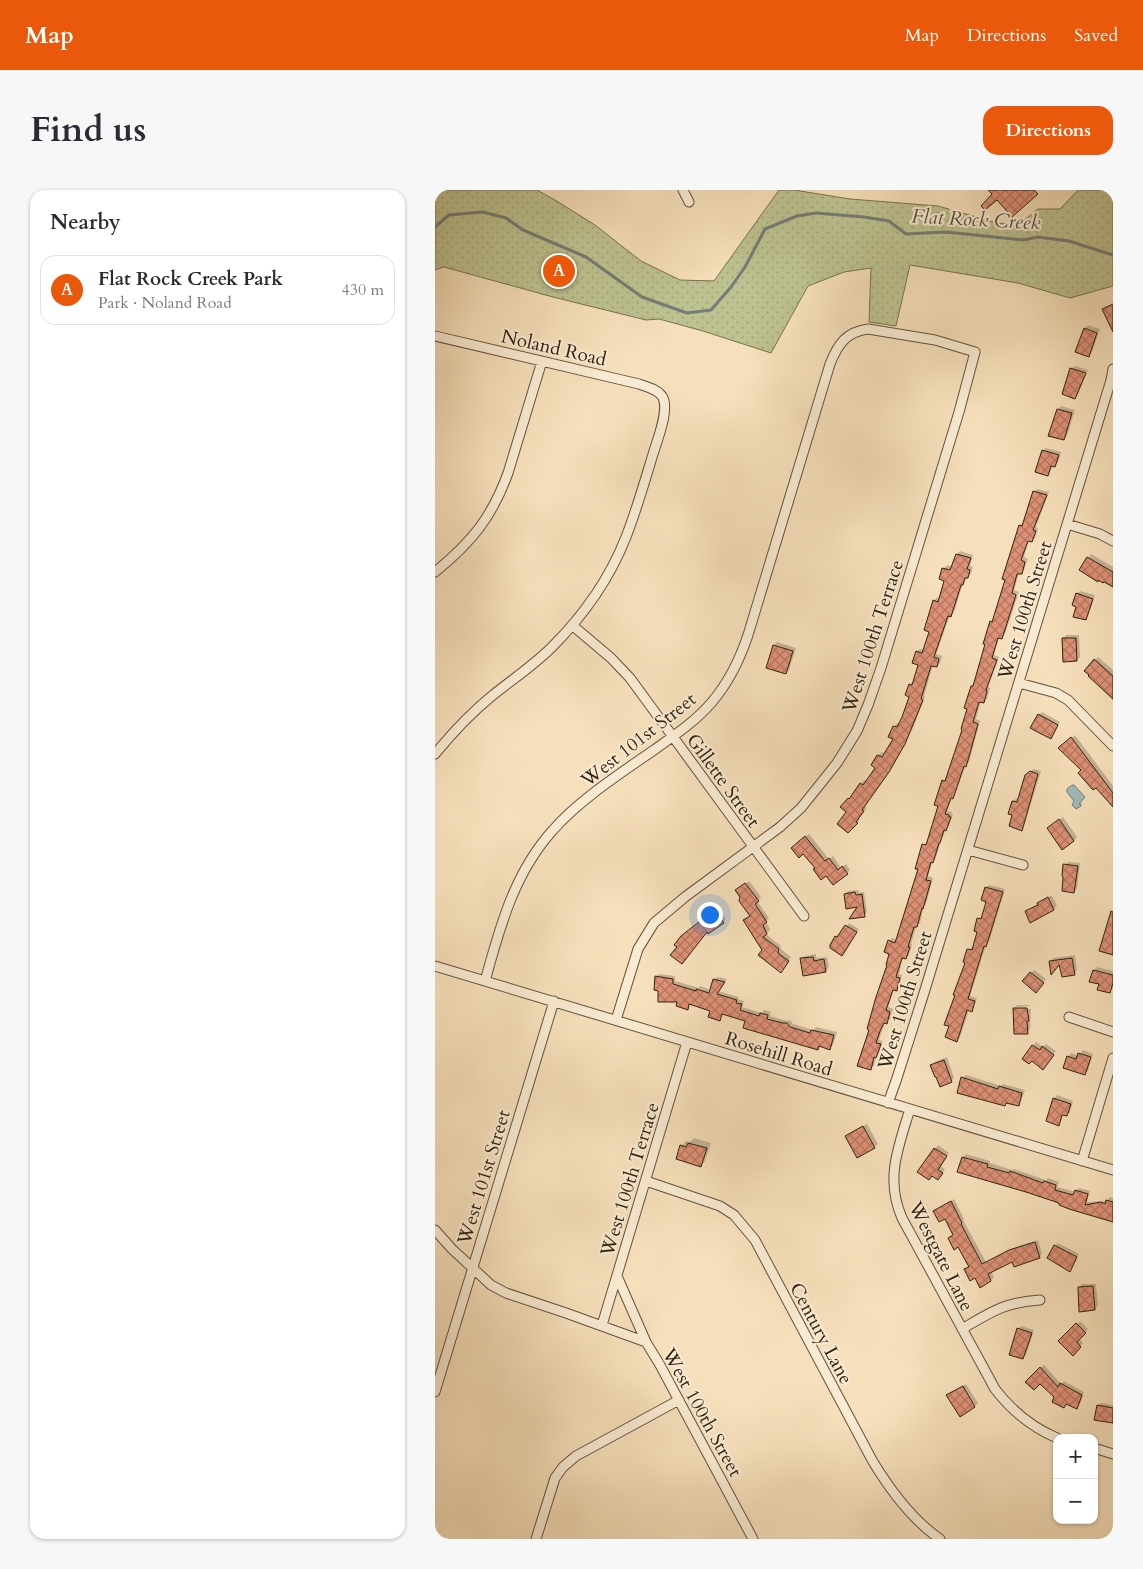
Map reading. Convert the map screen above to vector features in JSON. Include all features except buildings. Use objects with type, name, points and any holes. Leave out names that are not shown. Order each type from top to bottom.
[{"type":"street","points":[[683,190],[689,202]]},
{"type":"street","name":"West 100th Terrace","points":[[616,1020],[638,949],[654,923],[685,897],[753,848],[801,808],[837,763],[861,720],[881,668],[959,412],[975,352],[935,340],[868,329],[859,330],[843,339]]},
{"type":"street","name":"Noland Road","points":[[435,336],[639,384],[655,390],[663,397],[665,410],[642,491],[626,537],[613,566],[591,602],[571,625]]},
{"type":"street","name":"West 101st Street","points":[[485,981],[509,903],[519,879],[552,831],[565,817],[699,716],[727,683],[740,658],[754,616],[830,364],[835,351],[843,339]]},
{"type":"street","points":[[435,572],[477,533],[494,506],[508,473],[542,361]]},
{"type":"street","name":"West 100th Street","points":[[888,1103],[968,850],[1112,379],[1113,369]]},
{"type":"street","points":[[1067,524],[1100,534],[1113,541]]},
{"type":"street","points":[[435,754],[469,716],[545,653],[571,625]]},
{"type":"street","name":"Gillette Street","points":[[571,625],[611,658],[630,678],[753,848],[805,916]]},
{"type":"street","points":[[1019,683],[1056,693],[1069,700],[1113,746]]},
{"type":"street","points":[[968,850],[1023,865]]},
{"type":"street","name":"Rosehill Road","points":[[435,966],[1113,1170]]},
{"type":"street","name":"West 101st Street","points":[[435,1392],[554,1001]]},
{"type":"street","points":[[1069,1016],[1113,1032]]},
{"type":"street","name":"West 100th Terrace","points":[[602,1325],[687,1042]]},
{"type":"street","points":[[1082,1161],[1113,1058]]},
{"type":"street","name":"Westgate Lane","points":[[910,1109],[894,1166],[893,1184],[897,1206],[995,1389],[1026,1421],[1053,1436]]},
{"type":"street","name":"Century Lane","points":[[646,1181],[720,1206],[734,1215],[755,1240],[867,1452],[884,1480],[916,1518],[940,1539]]},
{"type":"street","name":"West 100th Street","points":[[435,1230],[452,1249],[491,1285],[506,1293],[602,1325],[646,1342],[661,1365],[753,1539]]},
{"type":"street","points":[[617,1276],[646,1342]]},
{"type":"street","name":"Westgate Lane","points":[[962,1329],[1006,1305],[1021,1301],[1040,1300]]},
{"type":"street","points":[[537,1539],[555,1478],[563,1467],[576,1456],[679,1400]]},
{"type":"street","points":[[1098,1449],[1113,1454]]},
{"type":"green space","points":[[445,190],[537,190],[595,225],[641,261],[680,280],[714,281],[779,190],[794,190],[850,199],[938,206],[997,223],[1018,225],[1038,209],[1060,209],[1078,190],[1113,190],[1113,286],[1070,298],[1018,283],[910,265],[896,326],[869,322],[871,268],[844,272],[808,286],[771,353],[659,319],[646,320],[444,267],[435,270],[435,196]]},
{"type":"water","points":[[1072,785],[1085,797],[1079,804],[1081,806],[1076,809],[1072,805],[1074,801],[1067,792],[1067,789]]},
{"type":"waterway","name":"Flat Rock Creek","points":[[435,227],[449,215],[483,212],[506,218],[523,230],[586,257],[642,297],[687,313],[711,310],[745,267],[765,229],[797,216],[816,213],[889,221],[906,234],[946,232],[1023,240],[1038,237],[1069,241],[1113,255]]},
{"type":"place","name":"Flat Rock Creek Park","points":[[559,271]]}]
